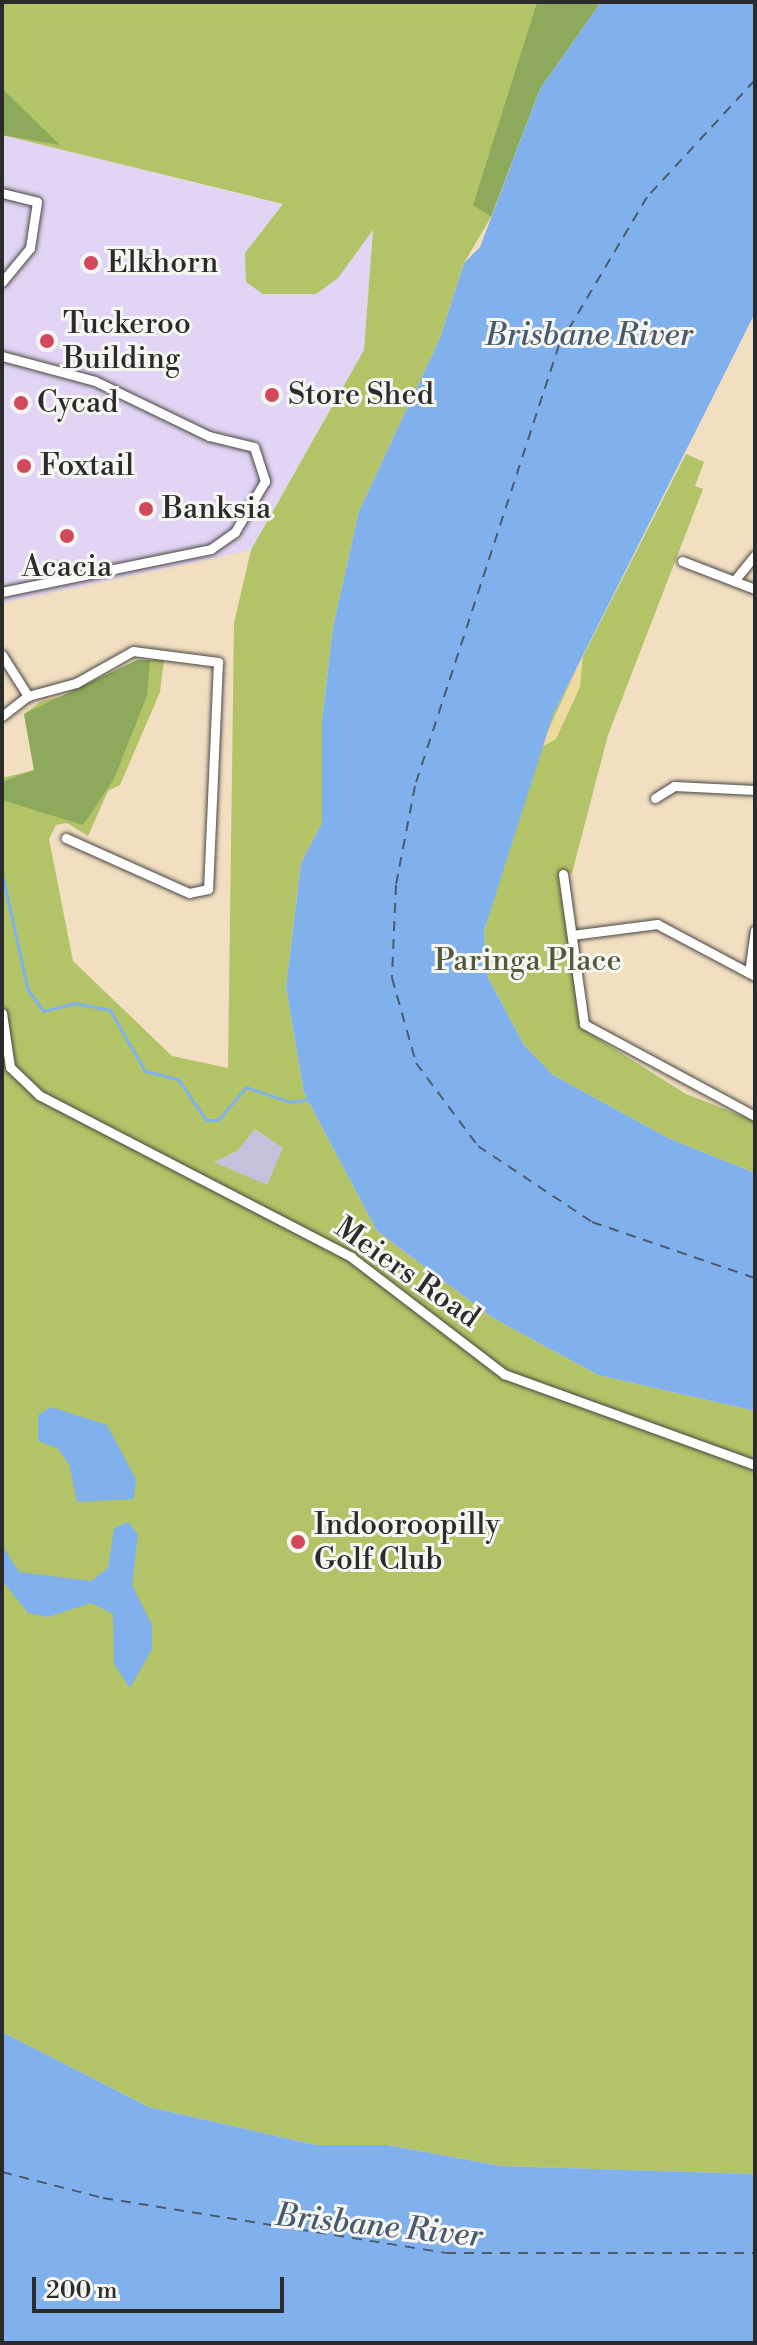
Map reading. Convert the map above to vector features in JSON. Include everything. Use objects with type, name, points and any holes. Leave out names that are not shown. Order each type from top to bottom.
[{"type":"street","points":[[2,193],[37,202],[30,248],[2,282]]},
{"type":"street","points":[[2,356],[95,381],[209,436],[254,447],[265,481],[243,521],[211,549],[2,592]]},
{"type":"street","points":[[734,581],[755,555]]},
{"type":"street","points":[[682,561],[755,589]]},
{"type":"street","points":[[2,716],[28,696],[76,683],[141,649],[218,662],[211,886],[189,893],[66,838]]},
{"type":"street","points":[[2,655],[28,696]]},
{"type":"street","points":[[655,798],[674,786],[755,790]]},
{"type":"street","points":[[563,874],[584,1024],[755,1116]]},
{"type":"street","points":[[572,935],[657,924],[752,975],[755,930]]},
{"type":"street","name":"Meiers Road","points":[[2,1013],[8,1061],[27,1086],[351,1257],[504,1374],[755,1465]]},
{"type":"shaded area","points":[[2,135],[373,227],[364,350],[251,550],[2,603]]},
{"type":"shaded area","points":[[255,1129],[284,1148],[267,1186],[214,1162],[237,1151]]},
{"type":"green space","points":[[2,2],[537,2],[474,205],[491,217],[464,263],[440,338],[359,511],[333,627],[322,720],[322,823],[301,863],[286,987],[304,1093],[377,1231],[493,1318],[598,1375],[755,1411],[755,2174],[501,2166],[388,2145],[316,2145],[149,2107],[2,2032],[2,778],[34,770],[24,714],[40,702],[81,691],[137,660],[164,660],[160,692],[120,785],[108,791],[88,836],[67,823],[56,825],[49,839],[73,961],[172,1056],[228,1068],[234,623],[251,550],[364,350],[373,230],[338,278],[316,294],[263,294],[246,282],[245,253],[283,204],[2,135]],"holes":[[[255,1129],[283,1148],[267,1185],[214,1162],[237,1151]]]},
{"type":"green space","points":[[537,2],[601,2],[540,89],[491,217],[473,205]]},
{"type":"green space","points":[[2,88],[15,101],[60,145],[2,135]]},
{"type":"green space","name":"Paringa Place","points":[[686,454],[704,462],[695,486],[703,489],[608,735],[572,873],[558,875],[581,1028],[686,1094],[755,1121],[755,1173],[670,1139],[553,1075],[524,1045],[488,978],[484,932],[522,794],[553,715]]},
{"type":"green space","points":[[137,660],[150,660],[147,696],[114,779],[83,825],[2,800],[2,782],[34,770],[24,714]]},
{"type":"sand","points":[[583,655],[580,687],[556,739],[540,748]]},
{"type":"water","name":"Brisbane River","points":[[601,2],[755,2],[755,313],[553,715],[484,931],[488,978],[524,1045],[553,1075],[670,1139],[755,1173],[755,1411],[598,1375],[493,1318],[377,1231],[304,1093],[286,987],[301,863],[322,823],[322,720],[333,627],[359,511],[440,338],[464,263],[480,247],[540,89]]},
{"type":"water","points":[[51,1407],[107,1425],[136,1479],[134,1499],[77,1502],[69,1464],[57,1448],[38,1441],[38,1415]]},
{"type":"water","points":[[128,1522],[138,1534],[132,1585],[152,1625],[152,1649],[130,1688],[114,1664],[113,1614],[91,1603],[48,1617],[28,1613],[2,1580],[2,1545],[19,1572],[91,1581],[108,1568],[114,1528]]},
{"type":"water","name":"Brisbane River","points":[[2,2032],[149,2107],[316,2145],[388,2145],[501,2166],[755,2174],[755,2343],[2,2343]]},
{"type":"waterway","points":[[2,874],[28,990],[43,1011],[74,1003],[110,1010],[145,1071],[178,1079],[206,1120],[218,1120],[246,1087],[290,1102],[311,1099]]},
{"type":"ferry route","points":[[755,80],[647,197],[559,345],[415,786],[396,885],[392,978],[416,1063],[478,1146],[592,1222],[755,1278]]},
{"type":"ferry route","points":[[2,2172],[103,2198],[446,2253],[755,2253]]},
{"type":"place","name":"Elkhorn","points":[[91,263]]},
{"type":"place","name":"Tuckeroo Building","points":[[47,341]]},
{"type":"place","name":"Store Shed","points":[[272,395]]},
{"type":"place","name":"Cycad","points":[[21,403]]},
{"type":"place","name":"Foxtail","points":[[24,466]]},
{"type":"place","name":"Banksia","points":[[146,509]]},
{"type":"place","name":"Acacia","points":[[67,536]]},
{"type":"place","name":"Indooroopilly Golf Club","points":[[298,1542]]}]
